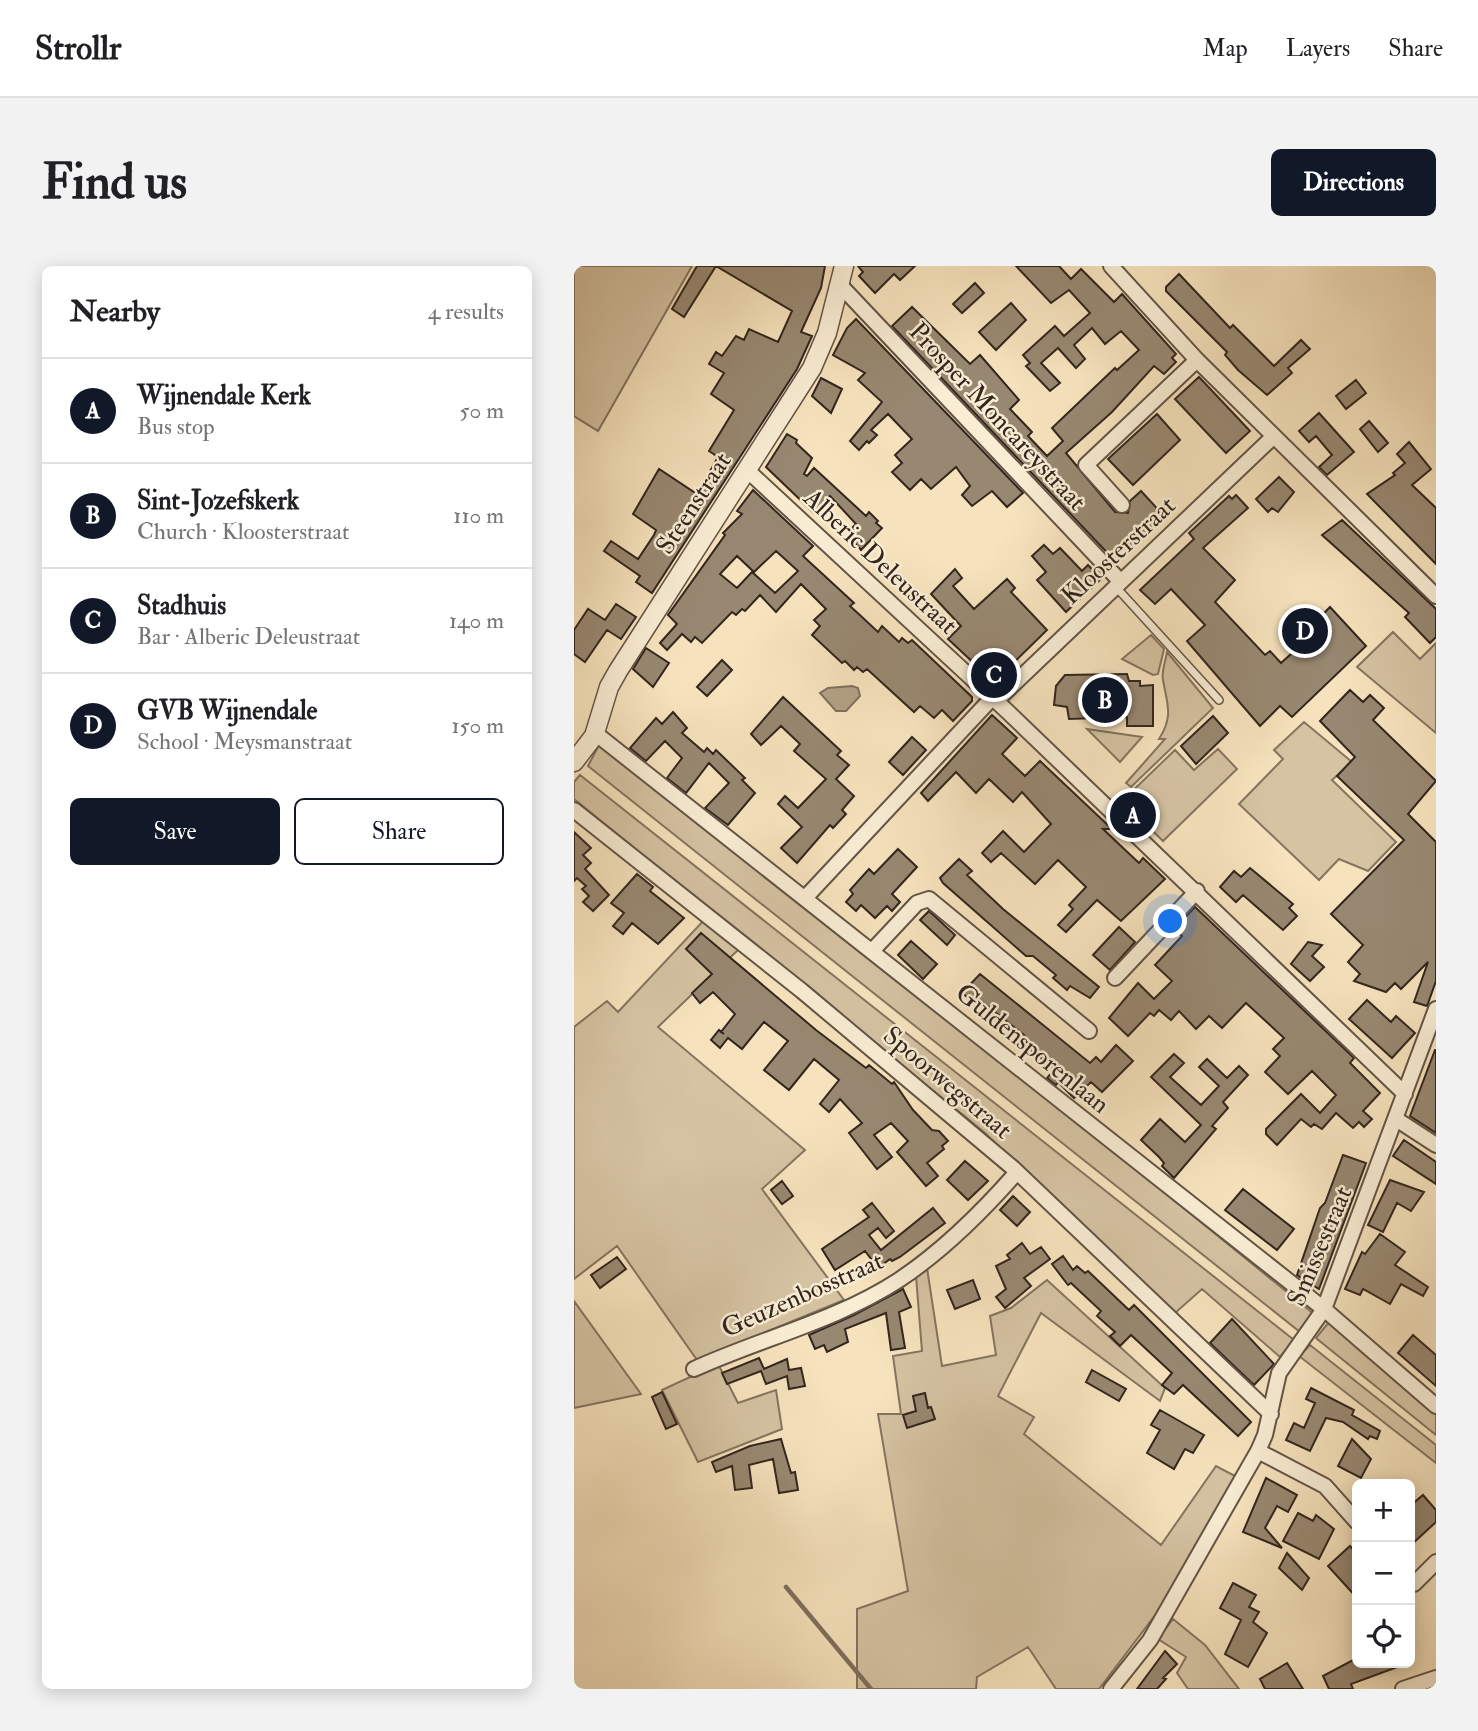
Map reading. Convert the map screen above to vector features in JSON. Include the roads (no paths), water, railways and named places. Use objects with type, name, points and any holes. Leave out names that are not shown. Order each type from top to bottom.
[{"type":"street","name":"Steenstraat","points":[[574,762],[593,737],[609,687],[618,671],[817,359],[827,333],[844,266]]},
{"type":"street","points":[[1111,266],[1197,359],[1436,596]]},
{"type":"street","name":"Prosper Moncareystraat","points":[[840,285],[1117,583]]},
{"type":"street","points":[[1122,505],[1086,465],[1197,359]]},
{"type":"street","name":"Kloosterstraat","points":[[805,898],[994,699],[1274,436]]},
{"type":"street","name":"Alberic Deleustraat","points":[[747,470],[1197,891],[1405,1094]]},
{"type":"street","name":"Guldensporenlaan","points":[[593,737],[872,951],[1323,1312],[1436,1406]]},
{"type":"street","name":"Spoorwegstraat","points":[[574,810],[802,991],[1017,1172],[1270,1414]]},
{"type":"street","points":[[1115,978],[1197,891]]},
{"type":"street","points":[[872,951],[917,903],[929,899],[1089,1031]]},
{"type":"street","name":"Smissestraat","points":[[1111,1689],[1150,1640],[1258,1451],[1279,1373],[1285,1361],[1323,1312],[1436,1009]]},
{"type":"street","points":[[1396,1119],[1436,1145]]},
{"type":"street","name":"Geuzenbosstraat","points":[[694,1369],[748,1345],[787,1334],[900,1279],[975,1220],[1017,1172]]},
{"type":"street","points":[[1258,1451],[1325,1486],[1352,1516]]},
{"type":"street","points":[[1415,1583],[1436,1562]]},
{"type":"street","points":[[1403,1689],[1436,1678]]},
{"type":"lane","points":[[1117,583],[1219,700]]},
{"type":"waterway","points":[[786,1587],[871,1689]]},
{"type":"place","name":"GVB Wijnendale","points":[[1305,631]]},
{"type":"place","name":"Stadhuis","points":[[994,675]]},
{"type":"place","name":"Sint-Jozefskerk","points":[[1105,700]]},
{"type":"place","name":"Wijnendale Kerk","points":[[1133,815]]}]
